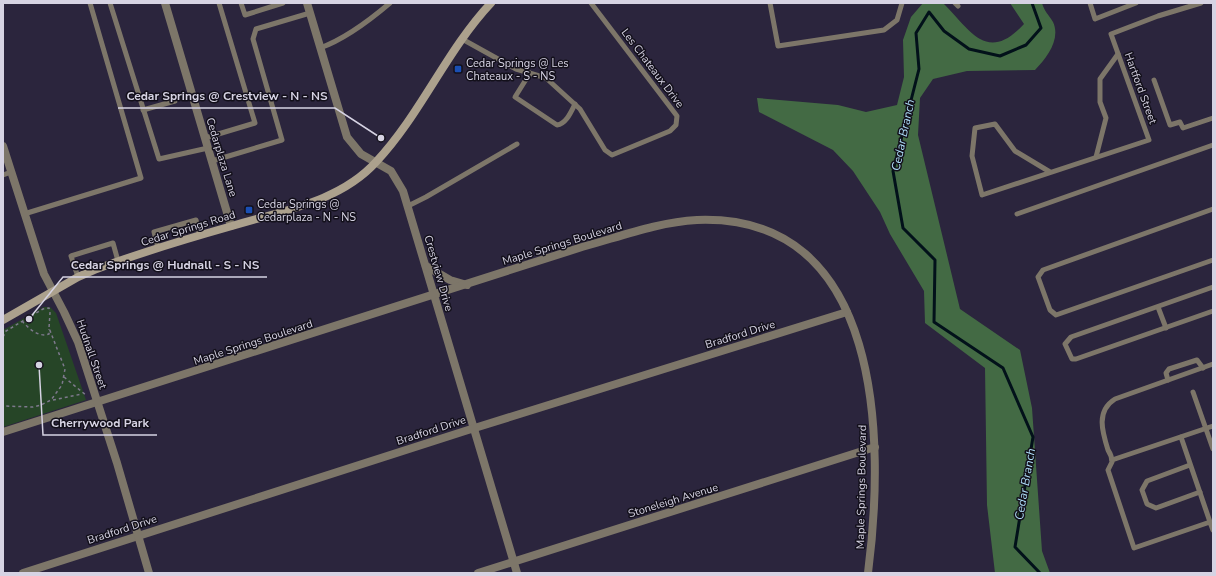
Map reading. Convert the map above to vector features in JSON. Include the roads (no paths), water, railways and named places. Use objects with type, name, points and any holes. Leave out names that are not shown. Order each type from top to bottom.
[{"type":"main road","name":"Cedar Springs Road","points":[[3,320],[78,277],[118,261],[324,197],[353,182],[376,162],[399,133],[462,39],[478,17],[491,3]]},
{"type":"street","name":"Cedarplaza Lane","points":[[164,3],[231,226]]},
{"type":"street","name":"Crestview Drive","points":[[307,3],[347,137],[361,154],[391,171],[397,178],[408,206],[472,428],[517,573]]},
{"type":"street","name":"Hudnall Street","points":[[3,146],[7,173],[24,214],[44,274],[78,342],[149,573]]},
{"type":"street","name":"Maple Springs Boulevard","points":[[3,432],[435,296],[582,247],[657,226],[682,221],[716,220],[755,226],[782,238],[800,249],[813,260],[831,283],[847,312],[863,358],[873,408],[875,447],[872,536],[868,573]]},
{"type":"street","points":[[426,266],[450,280],[468,285]]},
{"type":"street","name":"Bradford Drive","points":[[23,573],[472,428],[847,312]]},
{"type":"street","name":"Stoneleigh Avenue","points":[[478,573],[875,447]]},
{"type":"lane","points":[[24,214],[142,178],[90,3]]},
{"type":"lane","points":[[110,3],[159,159],[208,148]]},
{"type":"lane","points":[[205,138],[255,123],[219,3]]},
{"type":"lane","points":[[241,3],[245,15],[283,3]]},
{"type":"lane","points":[[320,48],[328,45],[359,26],[390,3]]},
{"type":"lane","name":"Les Chateaux Drive","points":[[462,39],[516,69],[546,78],[580,109],[606,150],[612,155],[670,131],[676,125],[677,116],[591,3]]},
{"type":"lane","points":[[770,3],[778,46],[884,30],[897,20],[902,3]]},
{"type":"lane","points":[[1090,3],[1095,19],[1136,3]]},
{"type":"lane","name":"Hartford Street","points":[[1050,172],[1015,151],[995,124],[975,128],[972,156],[982,195],[1149,140],[1110,34],[1158,16],[1201,3]]},
{"type":"lane","points":[[212,161],[282,140],[253,39],[256,29],[310,13]]},
{"type":"lane","points":[[1096,157],[1106,118],[1100,102],[1100,79],[1118,54]]},
{"type":"lane","points":[[530,73],[515,97],[557,125],[560,125],[565,120],[575,104]]},
{"type":"lane","points":[[1154,80],[1170,125],[1180,122],[1183,128],[1213,118]]},
{"type":"lane","points":[[143,110],[175,101]]},
{"type":"lane","points":[[408,206],[517,144]]},
{"type":"lane","points":[[1017,214],[1213,145]]},
{"type":"lane","points":[[1213,209],[1043,270],[1038,277],[1050,310],[1056,315],[1213,260]]},
{"type":"lane","points":[[158,248],[154,232],[196,220],[200,235]]},
{"type":"lane","points":[[78,277],[71,256],[113,243],[118,261]]},
{"type":"lane","points":[[1213,287],[1071,337],[1065,344],[1069,356],[1072,359],[1076,359],[1213,311]]},
{"type":"lane","points":[[1158,307],[1166,328]]},
{"type":"lane","points":[[1168,380],[1166,374],[1169,369],[1197,360],[1202,368]]},
{"type":"lane","points":[[1210,522],[1134,548],[1108,470],[1112,460],[1103,430],[1103,412],[1107,404],[1115,399],[1213,364]]},
{"type":"lane","points":[[1193,392],[1213,449]]},
{"type":"lane","points":[[1112,460],[1213,426]]},
{"type":"lane","points":[[1181,437],[1213,530]]},
{"type":"lane","points":[[1190,465],[1147,481],[1142,490],[1147,504],[1156,508],[1200,492]]},
{"type":"waterway","name":"Cedar Branch","points":[[1032,3],[1041,28],[1026,45],[1000,56],[969,49],[944,31],[929,12],[916,33],[919,69],[893,171],[903,228],[935,260],[934,322],[1003,368],[1033,437],[1015,547],[1040,573]]},
{"type":"place","name":"Cedar Springs @ Les Chateaux - S - NS","points":[[458,69]]},
{"type":"place","name":"Cedar Springs @ Crestview - N - NS","points":[[381,138]]},
{"type":"place","name":"Cedar Springs @ Cedarplaza - N - NS","points":[[249,210]]},
{"type":"place","name":"Cedar Springs @ Hudnall - S - NS","points":[[29,319]]},
{"type":"place","name":"Cherrywood Park","points":[[39,365]]}]
